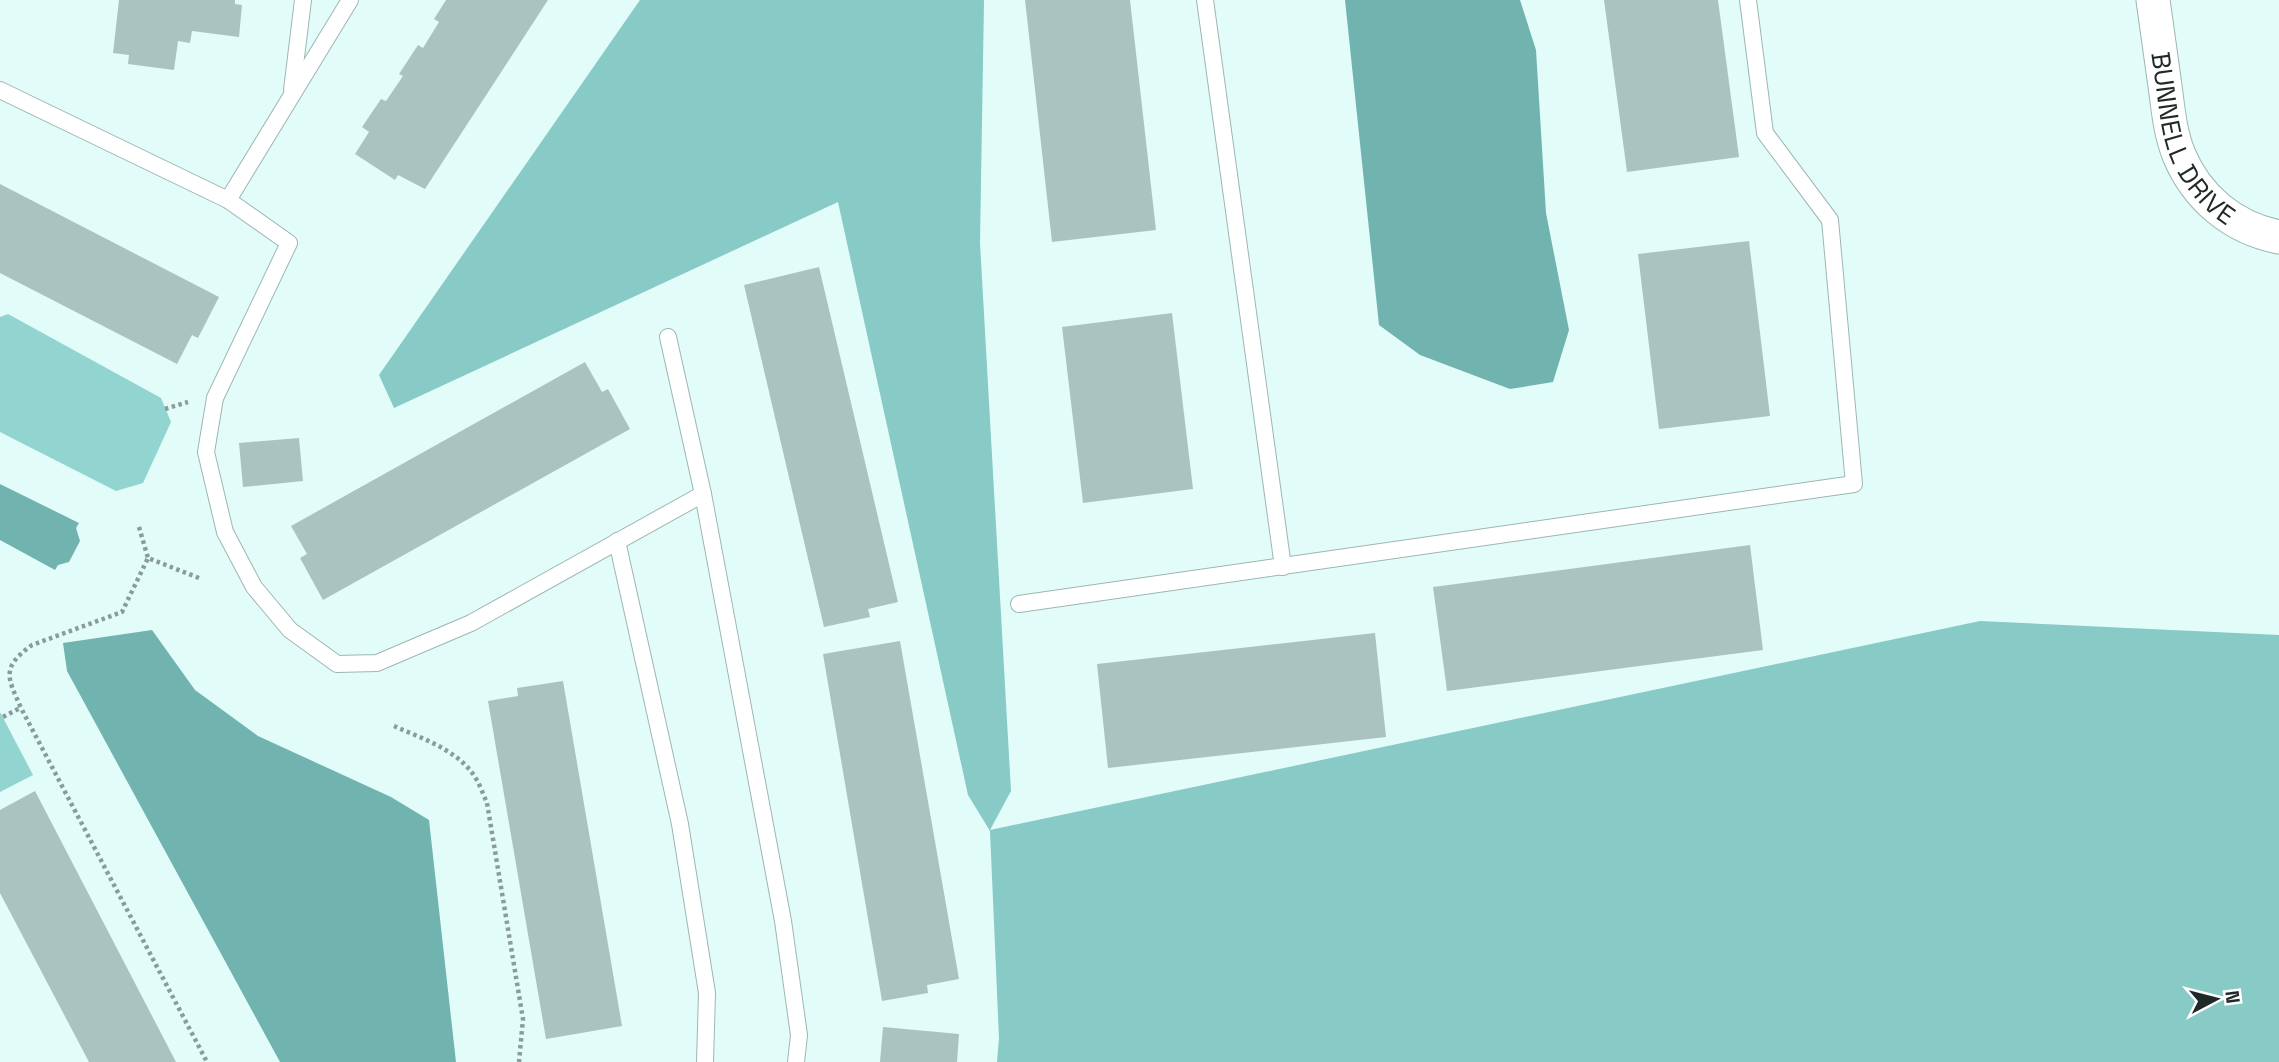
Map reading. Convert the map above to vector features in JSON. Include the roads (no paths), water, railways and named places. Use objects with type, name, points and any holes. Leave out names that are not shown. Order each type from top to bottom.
[{"type":"street","name":"BUNNELL DRIVE","points":[[2153,0],[2170,122],[2179,155],[2202,194],[2229,218],[2249,228],[2279,237]]},
{"type":"lane","points":[[291,96],[303,0]]},
{"type":"lane","points":[[228,201],[350,0]]},
{"type":"lane","points":[[1205,0],[1283,567]]},
{"type":"lane","points":[[1019,604],[1854,484],[1830,220],[1765,133],[1748,0]]},
{"type":"lane","points":[[0,90],[228,201],[289,243],[215,398],[206,452],[225,532],[254,587],[290,630],[337,664],[377,663],[471,623],[703,494]]},
{"type":"lane","points":[[668,337],[703,494],[783,921],[799,1035],[796,1062]]},
{"type":"lane","points":[[617,541],[680,824],[707,993],[705,1062]]}]
